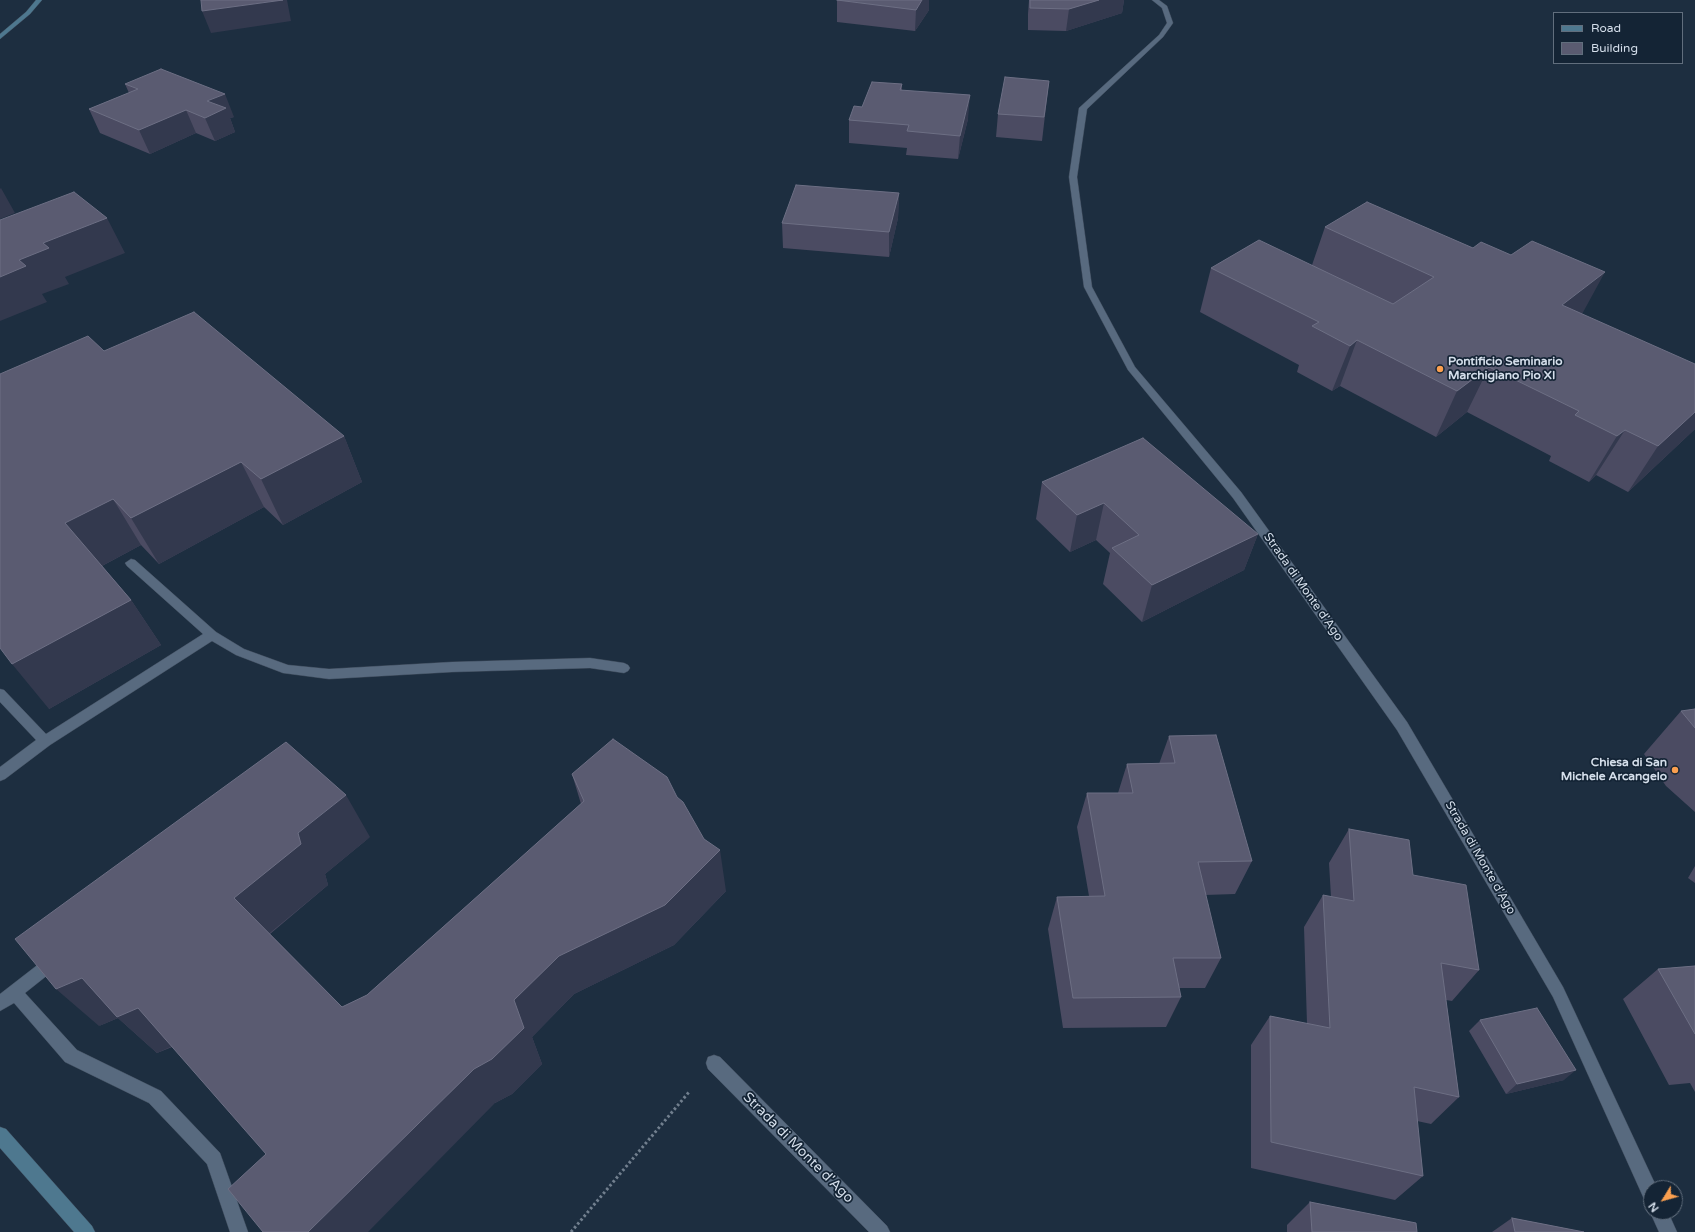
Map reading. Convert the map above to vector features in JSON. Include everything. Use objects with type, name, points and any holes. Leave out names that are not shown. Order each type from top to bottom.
[{"type":"main road","points":[[0,37],[28,14],[39,0]]},
{"type":"main road","points":[[0,1135],[86,1232]]},
{"type":"street","name":"Strada di Monte d'Ago","points":[[1155,0],[1165,7],[1170,22],[1167,27],[1147,50],[1083,108],[1073,177],[1088,287],[1131,368],[1237,495],[1402,726],[1558,992],[1644,1180]]},
{"type":"street","points":[[131,563],[212,635],[240,652],[287,670],[329,674],[452,667],[590,663],[624,668]]},
{"type":"street","points":[[0,775],[44,741],[212,635]]},
{"type":"street","points":[[0,694],[44,741]]},
{"type":"street","points":[[0,1004],[65,953]]},
{"type":"street","points":[[14,992],[71,1056],[155,1097],[209,1153],[214,1159],[239,1232]]},
{"type":"street","name":"Strada di Monte d'Ago","points":[[714,1063],[881,1232]]},
{"type":"street","points":[[1663,1220],[1668,1232]]},
{"type":"path","points":[[571,1232],[714,1063]]},
{"type":"building","points":[[201,0],[283,0],[202,11]]},
{"type":"building","points":[[837,0],[922,0],[916,10]]},
{"type":"building","points":[[1030,0],[1099,0],[1069,9],[1030,8]]},
{"type":"building","points":[[161,69],[225,94],[207,101],[226,108],[205,118],[186,110],[139,130],[89,109],[138,89],[125,84]]},
{"type":"building","points":[[1005,77],[1049,81],[1044,117],[998,114]]},
{"type":"building","points":[[872,82],[902,84],[900,90],[970,95],[960,136],[907,131],[909,125],[849,120],[854,106],[862,107]]},
{"type":"building","points":[[796,185],[899,193],[889,232],[782,223]]},
{"type":"building","points":[[74,192],[107,218],[43,243],[49,248],[19,260],[26,266],[0,277],[0,220]]},
{"type":"building","points":[[1367,202],[1473,248],[1481,242],[1511,255],[1532,241],[1605,272],[1562,305],[1695,364],[1695,412],[1658,446],[1625,430],[1617,436],[1575,415],[1579,411],[1489,367],[1457,391],[1357,340],[1350,346],[1312,326],[1319,322],[1211,268],[1259,240],[1393,304],[1434,277],[1325,227]]},
{"type":"building","points":[[194,312],[344,436],[261,479],[241,462],[131,518],[113,499],[65,523],[131,600],[12,664],[0,648],[0,374],[88,336],[104,351]]},
{"type":"building","points":[[1143,438],[1258,534],[1152,585],[1112,548],[1139,535],[1104,503],[1077,515],[1042,482]]},
{"type":"building","points":[[1695,709],[1695,728],[1681,711]]},
{"type":"building","points":[[1216,735],[1252,861],[1198,862],[1221,958],[1173,958],[1181,997],[1073,998],[1057,897],[1105,896],[1087,793],[1133,793],[1127,764],[1175,763],[1169,736]]},
{"type":"building","points":[[613,739],[667,777],[677,797],[683,802],[704,839],[720,850],[665,905],[559,956],[514,1000],[524,1028],[492,1059],[474,1069],[308,1232],[263,1232],[228,1189],[266,1154],[138,1008],[117,1017],[82,978],[56,989],[15,939],[286,742],[346,795],[298,833],[301,844],[234,898],[342,1007],[367,995],[584,801],[572,774]]},
{"type":"building","points":[[1349,829],[1409,840],[1413,875],[1466,885],[1479,970],[1441,963],[1459,1097],[1414,1087],[1423,1176],[1271,1142],[1270,1016],[1330,1028],[1323,895],[1354,901]]},
{"type":"building","points":[[1695,966],[1695,1034],[1658,969]]},
{"type":"building","points":[[1537,1008],[1576,1070],[1517,1084],[1480,1020]]},
{"type":"building","points":[[1310,1202],[1416,1223],[1417,1232],[1312,1232]]},
{"type":"building","points":[[1512,1218],[1584,1232],[1515,1232]]},
{"type":"place","name":"Pontificio Seminario Marchigiano Pio XI","points":[[1440,369]]},
{"type":"place","name":"Chiesa di San Michele Arcangelo","points":[[1675,770]]}]
